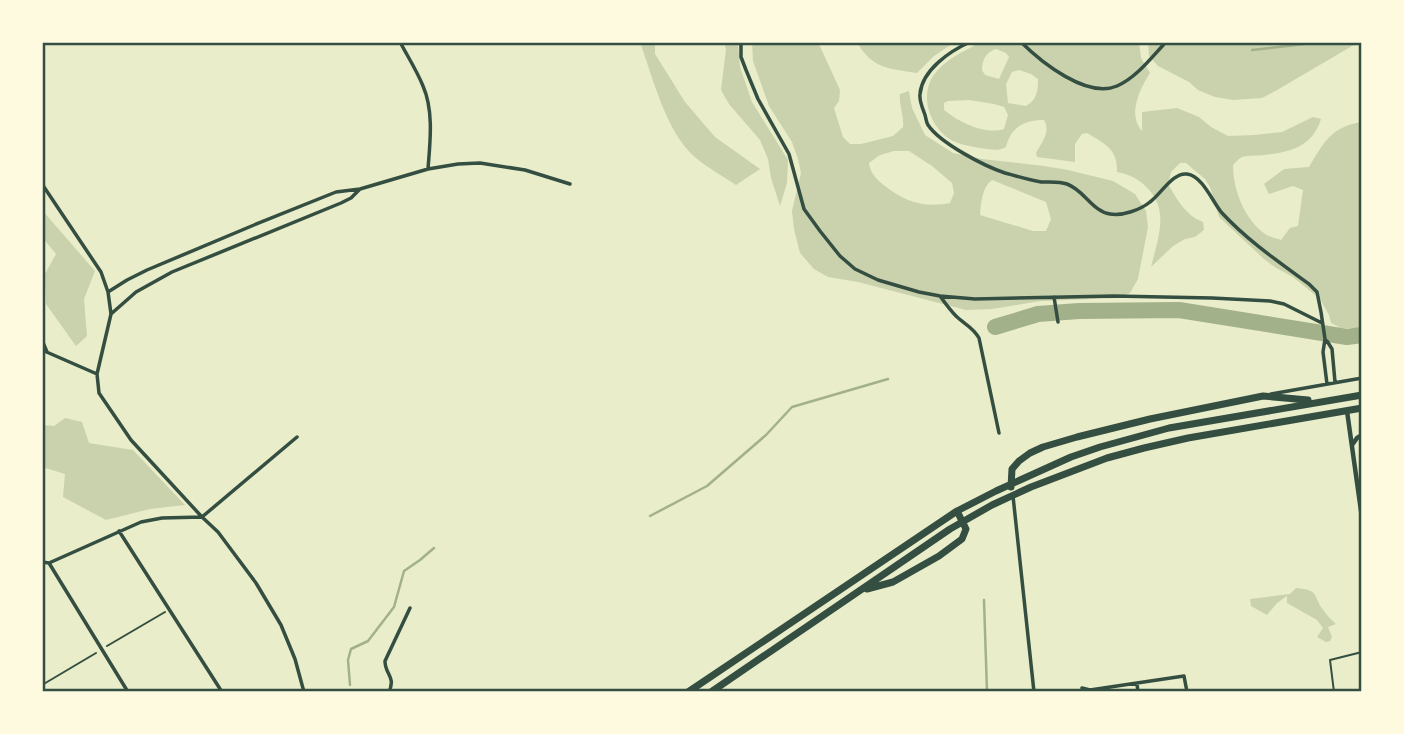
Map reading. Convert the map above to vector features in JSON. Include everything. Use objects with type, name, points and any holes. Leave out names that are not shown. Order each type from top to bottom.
[{"type":"highway","points":[[688,692],[957,511],[1071,457],[1169,428],[1362,394]]},
{"type":"highway","points":[[1013,495],[1012,470],[1019,461],[1043,447],[1150,419],[1263,396],[1319,401]]},
{"type":"highway","points":[[711,692],[911,555],[1013,495],[1066,472],[1144,447],[1362,408]]},
{"type":"highway","points":[[858,593],[893,582],[939,556],[962,539],[966,528],[957,511]]},
{"type":"street","points":[[400,42],[426,96],[430,136],[428,169]]},
{"type":"street","points":[[741,42],[741,57],[758,99],[789,154],[804,209],[840,256],[855,269],[878,280],[940,296],[975,299],[1114,296],[1270,301],[1284,304],[1322,323]]},
{"type":"street","points":[[970,42],[948,54],[930,72],[922,85],[919,96],[928,125],[942,139],[983,164],[1004,173],[1069,184],[1108,214],[1129,213],[1149,203],[1178,175],[1187,174],[1194,177],[1205,187],[1221,212],[1317,292],[1325,339],[1323,352],[1327,384]]},
{"type":"street","points":[[1021,42],[1034,55],[1076,82],[1096,89],[1107,89],[1132,77],[1166,42]]},
{"type":"street","points":[[108,292],[127,279],[336,192],[360,189],[428,169],[480,163],[525,170],[570,184]]},
{"type":"street","points":[[42,184],[101,272],[108,292],[111,314],[97,374],[100,393],[131,440],[218,532],[256,583],[281,625],[295,659],[304,692]]},
{"type":"street","points":[[111,314],[136,292],[172,272],[351,198],[360,189]]},
{"type":"street","points":[[940,296],[958,319],[969,326],[979,338],[999,433]]},
{"type":"street","points":[[1054,298],[1058,322]]},
{"type":"street","points":[[1325,339],[1332,349],[1335,382]]},
{"type":"street","points":[[42,340],[44,351],[97,374]]},
{"type":"street","points":[[1263,396],[1362,377]]},
{"type":"street","points":[[1346,411],[1362,518]]},
{"type":"street","points":[[1351,446],[1362,435]]},
{"type":"street","points":[[42,562],[49,563],[141,522],[162,518],[202,517],[297,437]]},
{"type":"street","points":[[1013,495],[1038,692]]},
{"type":"street","points":[[119,531],[222,692]]},
{"type":"street","points":[[49,563],[128,692]]},
{"type":"street","points":[[389,692],[392,677],[385,661],[410,608]]},
{"type":"street","points":[[1082,688],[1090,691],[1184,676],[1187,692]]},
{"type":"street","points":[[1137,684],[1138,692]]},
{"type":"path","points":[[1334,692],[1330,660],[1362,652]]},
{"type":"green space","points":[[640,42],[655,42],[655,54],[685,102],[715,137],[760,169],[736,185],[696,158],[676,134],[669,120]]},
{"type":"green space","points":[[724,42],[738,42],[740,67],[752,102],[788,160],[787,183],[780,206],[768,159],[760,140],[729,104],[721,90],[726,50]]},
{"type":"green space","points":[[752,42],[818,42],[840,90],[839,101],[834,108],[843,137],[850,144],[893,136],[903,127],[900,94],[909,91],[912,108],[925,135],[953,153],[1068,170],[1113,181],[1135,194],[1146,211],[1148,227],[1138,279],[1130,293],[1117,298],[1041,301],[992,309],[966,310],[858,282],[828,277],[814,269],[800,253],[794,229],[792,211],[801,173],[798,159],[792,142],[769,106],[753,61]],"holes":[[[909,151],[952,183],[954,193],[950,203],[932,205],[915,202],[892,192],[879,181],[872,173],[869,163],[880,155]],[[992,180],[1046,202],[1051,219],[1046,231],[1033,231],[980,215],[984,191]]]},
{"type":"green space","points":[[857,42],[955,42],[934,56],[917,73],[876,63]]},
{"type":"green space","points":[[982,42],[1139,42],[1141,58],[1150,73],[1135,109],[1142,131],[1142,112],[1177,108],[1199,117],[1228,136],[1282,132],[1313,117],[1321,119],[1312,136],[1292,150],[1242,157],[1233,165],[1241,203],[1251,220],[1265,234],[1281,240],[1290,228],[1298,226],[1303,190],[1293,186],[1269,194],[1264,184],[1284,169],[1309,167],[1330,137],[1351,124],[1362,122],[1362,328],[1341,328],[1331,323],[1320,299],[1293,277],[1264,259],[1219,217],[1210,187],[1205,179],[1186,163],[1180,163],[1171,172],[1168,184],[1186,211],[1203,222],[1204,230],[1173,246],[1151,267],[1160,228],[1156,200],[1139,181],[1117,172],[1113,152],[1099,140],[1087,133],[1082,134],[1075,144],[1075,162],[1037,157],[1036,153],[1047,129],[1044,120],[1030,121],[1019,126],[1011,134],[1006,147],[999,149],[963,144],[945,136],[933,121],[927,103],[929,85],[943,65]],"holes":[[[996,49],[1009,57],[999,79],[985,75],[982,70],[985,57]],[[1019,70],[1038,79],[1036,95],[1026,106],[1008,103],[1006,84],[1012,72]],[[969,100],[1004,107],[1008,115],[1004,129],[980,129],[964,123],[944,110],[944,103]]]},
{"type":"green space","points":[[1148,42],[1359,42],[1262,98],[1233,100],[1198,90],[1189,82],[1158,66],[1149,56]]},
{"type":"green space","points":[[42,210],[95,271],[84,299],[87,336],[76,346],[46,304],[45,274],[56,254],[42,237]]},
{"type":"green space","points":[[65,418],[82,422],[89,443],[133,450],[185,505],[150,509],[106,520],[63,497],[65,474],[42,467],[42,425],[54,426]]},
{"type":"green space","points":[[1296,588],[1313,592],[1325,613],[1336,624],[1328,627],[1332,637],[1330,641],[1326,642],[1317,637],[1323,628],[1317,620],[1287,603],[1287,596],[1267,615],[1251,606],[1250,599],[1290,594]]},
{"type":"waterway","points":[[1252,50],[1309,42]]},
{"type":"waterway","points":[[995,327],[1038,314],[1179,310],[1347,337],[1362,335]]},
{"type":"waterway","points":[[650,516],[707,486],[766,435],[792,407],[888,379]]},
{"type":"waterway","points":[[350,685],[348,660],[351,649],[368,641],[394,607],[404,571],[434,548]]},
{"type":"waterway","points":[[984,600],[987,692]]}]
